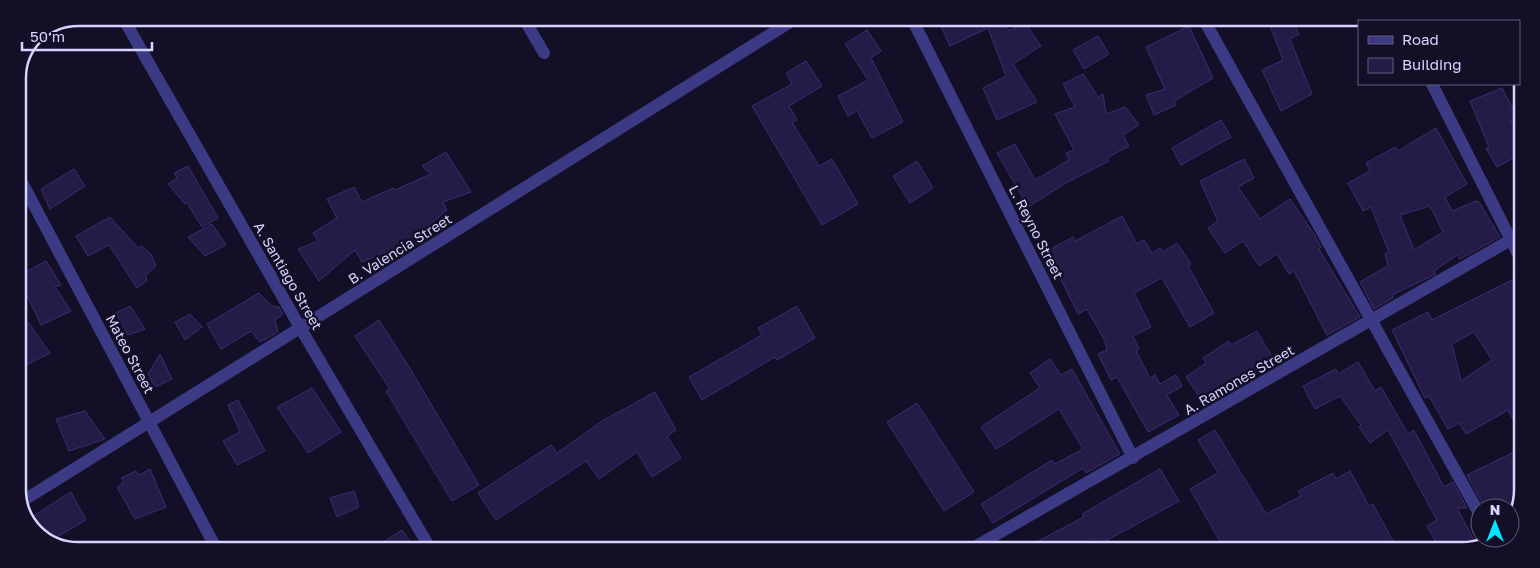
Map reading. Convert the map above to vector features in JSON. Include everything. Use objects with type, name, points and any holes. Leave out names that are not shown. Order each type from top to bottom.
[{"type":"street","name":"A. Santiago Street","points":[[128,26],[426,542]]},
{"type":"street","points":[[529,26],[544,53]]},
{"type":"street","name":"B. Valencia Street","points":[[27,498],[784,26]]},
{"type":"street","name":"L. Reyno Street","points":[[915,26],[1133,458]]},
{"type":"street","points":[[1207,26],[1471,498]]},
{"type":"street","points":[[1433,85],[1514,232]]},
{"type":"street","name":"Mateo Street","points":[[26,190],[213,542]]},
{"type":"street","name":"A. Ramones Street","points":[[983,542],[1133,458],[1514,237]]},
{"type":"building","points":[[941,26],[1006,26],[1009,31],[1019,26],[1027,26],[1041,46],[1013,64],[1037,102],[997,120],[983,88],[1006,76],[988,28],[950,46]]},
{"type":"building","points":[[1189,26],[1213,78],[1174,101],[1176,105],[1154,115],[1146,95],[1165,89],[1146,47]]},
{"type":"building","points":[[1270,26],[1295,26],[1299,34],[1290,39],[1312,94],[1281,111],[1262,70],[1283,60]]},
{"type":"building","points":[[867,30],[881,51],[871,58],[903,122],[872,138],[857,111],[848,116],[838,96],[868,80],[845,44]]},
{"type":"building","points":[[1098,36],[1109,54],[1084,69],[1073,50]]},
{"type":"building","points":[[806,61],[822,86],[789,106],[797,120],[792,122],[819,166],[832,159],[858,204],[822,225],[752,106],[792,84],[786,73]]},
{"type":"building","points":[[1083,74],[1098,97],[1103,94],[1106,114],[1125,107],[1139,125],[1123,135],[1129,146],[1107,158],[1109,161],[1066,183],[1028,207],[997,153],[1015,144],[1035,180],[1069,160],[1066,153],[1074,150],[1055,114],[1075,107],[1063,84]]},
{"type":"building","points":[[1502,88],[1514,110],[1514,120],[1510,121],[1514,128],[1514,157],[1497,167],[1486,148],[1489,147],[1470,101]]},
{"type":"building","points":[[1221,120],[1231,137],[1181,165],[1172,148]]},
{"type":"building","points":[[1436,128],[1467,184],[1445,197],[1452,211],[1476,201],[1479,202],[1500,237],[1460,259],[1457,255],[1434,271],[1436,274],[1392,295],[1393,298],[1374,309],[1360,282],[1388,266],[1385,254],[1389,252],[1371,207],[1363,211],[1348,183],[1370,171],[1366,163],[1395,147],[1398,151]],"holes":[[[1430,206],[1443,232],[1414,250],[1400,215]]]},
{"type":"building","points":[[446,152],[471,192],[443,202],[447,210],[417,236],[421,243],[407,247],[404,244],[362,262],[355,250],[319,281],[298,249],[318,241],[313,233],[337,218],[327,199],[354,187],[362,202],[393,188],[395,190],[431,174],[422,166]]},
{"type":"building","points":[[1244,159],[1254,178],[1238,187],[1260,219],[1290,199],[1314,234],[1321,247],[1319,249],[1360,317],[1327,335],[1294,271],[1289,274],[1277,254],[1259,266],[1243,241],[1225,253],[1208,228],[1218,221],[1200,181]]},
{"type":"building","points":[[917,161],[933,188],[910,203],[893,176]]},
{"type":"building","points":[[188,166],[218,218],[202,227],[187,203],[185,204],[168,184],[177,178],[174,173]]},
{"type":"building","points":[[74,169],[85,186],[50,209],[41,189]]},
{"type":"building","points":[[1122,216],[1137,244],[1144,240],[1152,253],[1160,248],[1163,252],[1177,243],[1191,264],[1188,266],[1214,313],[1190,327],[1162,278],[1134,293],[1151,327],[1133,336],[1139,349],[1136,351],[1150,378],[1155,375],[1160,384],[1176,375],[1182,386],[1167,395],[1179,415],[1148,432],[1117,377],[1111,380],[1098,354],[1107,350],[1105,341],[1087,309],[1078,314],[1047,251],[1073,237],[1075,241]]},
{"type":"building","points":[[110,217],[138,248],[141,246],[151,254],[156,266],[146,275],[147,281],[137,288],[109,245],[88,256],[76,236]]},
{"type":"building","points":[[212,224],[226,245],[205,256],[188,237]]},
{"type":"building","points":[[46,261],[61,285],[55,287],[71,311],[41,325],[26,293],[26,272]]},
{"type":"building","points":[[1514,279],[1514,422],[1508,410],[1466,434],[1459,423],[1448,429],[1429,396],[1425,398],[1392,330],[1428,312],[1432,320]],"holes":[[[1474,332],[1492,360],[1461,381],[1452,344]]]},
{"type":"building","points":[[259,293],[272,306],[279,307],[283,314],[275,320],[278,332],[260,342],[251,331],[221,349],[207,324]]},
{"type":"building","points":[[130,306],[145,329],[128,335],[116,313]]},
{"type":"building","points":[[797,306],[815,338],[777,360],[775,357],[702,400],[689,377],[762,335],[758,328]]},
{"type":"building","points":[[190,314],[202,327],[185,340],[175,322]]},
{"type":"building","points":[[379,320],[479,485],[452,501],[386,391],[390,389],[355,336]]},
{"type":"building","points":[[28,322],[50,353],[26,365],[26,323]]},
{"type":"building","points":[[1257,331],[1275,362],[1252,376],[1253,378],[1205,405],[1186,377],[1206,363],[1203,358],[1229,341],[1231,345]]},
{"type":"building","points":[[160,354],[172,379],[155,387],[148,374]]},
{"type":"building","points":[[1050,359],[1061,375],[1072,369],[1120,454],[1086,473],[1083,468],[993,523],[981,504],[1052,460],[1055,464],[1083,449],[1059,409],[996,449],[981,427],[1040,388],[1030,373]]},
{"type":"building","points":[[1358,362],[1375,391],[1381,387],[1408,434],[1414,430],[1444,487],[1453,482],[1467,508],[1457,508],[1470,533],[1470,541],[1436,542],[1427,526],[1437,520],[1388,430],[1370,443],[1359,427],[1361,425],[1340,396],[1315,409],[1303,386],[1336,369],[1338,374]]},
{"type":"building","points":[[312,388],[341,432],[308,453],[277,407]]},
{"type":"building","points":[[655,392],[676,430],[667,436],[681,458],[652,477],[637,452],[599,479],[586,461],[496,520],[478,493],[551,445],[557,453],[602,421]]},
{"type":"building","points":[[238,400],[265,451],[237,465],[223,441],[240,432],[228,405]]},
{"type":"building","points":[[917,403],[974,492],[944,511],[887,422]]},
{"type":"building","points":[[85,411],[105,439],[69,451],[56,419]]},
{"type":"building","points":[[1215,430],[1266,514],[1301,496],[1298,491],[1333,473],[1336,479],[1350,471],[1369,506],[1373,504],[1394,542],[1220,542],[1190,489],[1218,473],[1198,440]]},
{"type":"building","points":[[1514,452],[1513,498],[1480,498],[1467,475]]},
{"type":"building","points":[[150,469],[166,507],[135,519],[117,487],[124,482],[121,478],[136,471],[139,475]]},
{"type":"building","points":[[1160,469],[1179,501],[1104,542],[1099,542],[1097,538],[1090,542],[1036,542],[1084,517],[1082,514]]},
{"type":"building","points":[[354,491],[359,507],[337,517],[330,498]]},
{"type":"building","points":[[71,492],[86,520],[57,537],[41,527],[33,516]]},
{"type":"building","points":[[402,530],[411,542],[383,542]]}]
